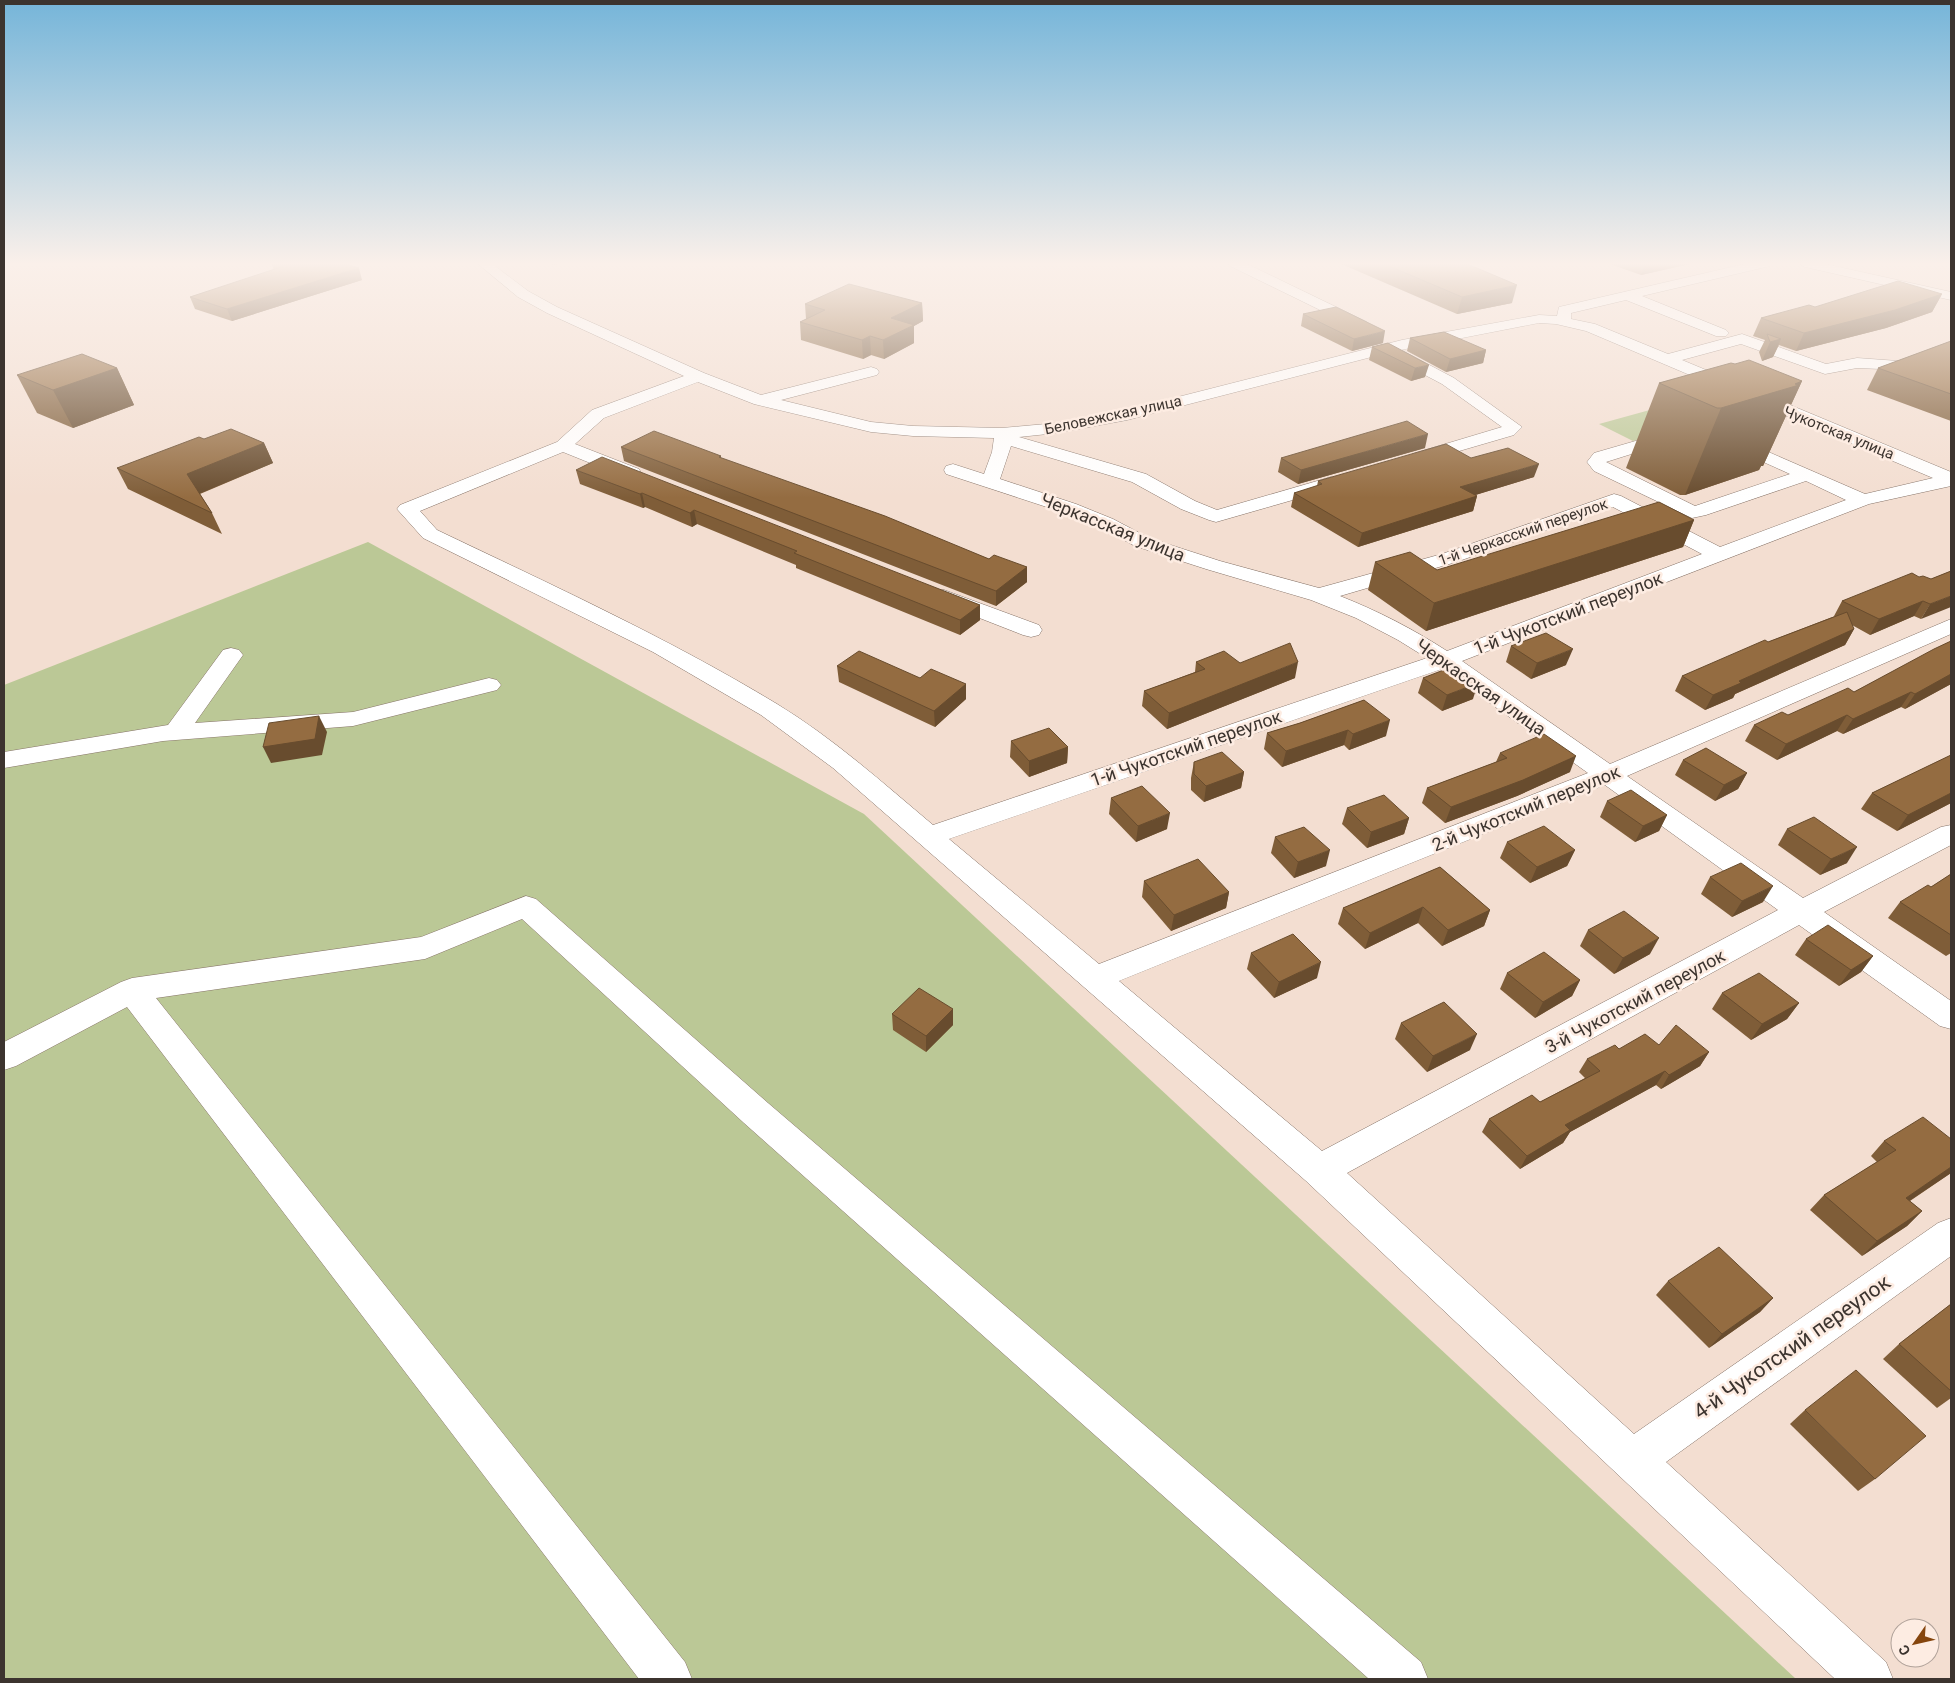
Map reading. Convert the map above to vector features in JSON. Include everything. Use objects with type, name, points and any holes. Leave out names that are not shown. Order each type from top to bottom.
[{"type":"street","name":"Беловежская улица","points":[[622,342],[698,376],[760,400],[871,427],[1002,436],[1127,415],[1382,342]]},
{"type":"street","points":[[1389,342],[1448,380],[1512,427],[1508,431],[1401,463]]},
{"type":"street","name":"Чукотская улица","points":[[1623,342],[1951,479]]},
{"type":"street","points":[[1665,360],[1733,342]]},
{"type":"street","points":[[1749,342],[1825,369],[1857,363],[1906,365]]},
{"type":"street","points":[[760,400],[871,372]]},
{"type":"street","points":[[698,376],[598,414],[563,446],[408,509],[430,534],[661,647],[770,710],[842,762],[1319,1170],[1869,1679]]},
{"type":"street","points":[[1685,431],[1600,457],[1596,462],[1601,467],[1692,512],[1699,512],[1807,475]]},
{"type":"street","points":[[1716,434],[1862,500]]},
{"type":"street","points":[[989,482],[998,464],[1002,436],[1139,478],[1188,505],[1216,516],[1346,478]]},
{"type":"street","points":[[563,446],[646,478]]},
{"type":"street","name":"Черкасская улица","points":[[953,470],[1069,508],[1106,523],[1142,542],[1213,566],[1319,595],[1364,613],[1406,636],[1445,660],[1951,1017]]},
{"type":"street","name":"1-й Чукотский переулок","points":[[928,836],[1445,660],[1862,500],[1951,479]]},
{"type":"street","name":"1-й Черкасский переулок","points":[[1319,595],[1448,558],[1614,500],[1719,555]]},
{"type":"street","points":[[930,590],[1031,630]]},
{"type":"street","name":"2-й Чукотский переулок","points":[[1095,978],[1607,775],[1951,626]]},
{"type":"street","points":[[176,732],[231,655]]},
{"type":"street","points":[[4,760],[176,732],[353,719],[490,685]]},
{"type":"street","name":"3-й Чукотский переулок","points":[[1319,1170],[1801,911],[1951,834]]},
{"type":"street","points":[[4,1057],[132,990],[425,948],[526,906],[756,1113],[1404,1679]]},
{"type":"street","points":[[132,990],[668,1679]]},
{"type":"street","name":"4-й Чукотский переулок","points":[[1633,1460],[1951,1235]]},
{"type":"green space","points":[[1657,408],[1683,426],[1633,441],[1599,424]]},
{"type":"green space","points":[[368,542],[864,814],[1796,1679],[4,1679],[4,685]]},
{"type":"building","points":[[1417,342],[1466,342],[1486,350],[1450,359]]},
{"type":"building","points":[[1950,342],[1951,342],[1951,394],[1878,368]]},
{"type":"building","points":[[1388,343],[1429,365],[1415,368],[1372,347]]},
{"type":"building","points":[[82,354],[117,368],[53,390],[17,375]]},
{"type":"building","points":[[1749,360],[1802,381],[1795,384],[1799,385],[1721,408],[1659,383],[1731,363],[1735,364]]},
{"type":"building","points":[[1407,421],[1428,434],[1301,470],[1281,458]]},
{"type":"building","points":[[231,429],[264,443],[187,474],[212,513],[117,468],[199,437],[204,439]]},
{"type":"building","points":[[654,431],[721,456],[719,457],[885,516],[989,559],[994,555],[1027,567],[996,591],[621,447]]},
{"type":"building","points":[[1446,444],[1471,458],[1508,448],[1539,464],[1460,487],[1477,496],[1362,533],[1294,493],[1322,484],[1318,481]]},
{"type":"building","points":[[602,457],[980,605],[960,620],[794,553],[797,551],[694,510],[690,513],[642,493],[640,494],[576,470]]},
{"type":"building","points":[[1659,502],[1694,520],[1434,603],[1375,562],[1410,552],[1437,570]]},
{"type":"building","points":[[1951,571],[1951,596],[1930,604],[1923,601],[1879,619],[1842,601],[1912,573],[1919,577],[1923,576],[1931,579]]},
{"type":"building","points":[[1847,612],[1854,629],[1739,681],[1741,683],[1713,695],[1682,676],[1765,640],[1768,642]]},
{"type":"building","points":[[1546,633],[1573,649],[1537,663],[1511,646]]},
{"type":"building","points":[[1951,641],[1951,674],[1915,694],[1911,692],[1853,719],[1847,715],[1786,744],[1754,725],[1782,712],[1788,715],[1848,688],[1854,692]]},
{"type":"building","points":[[1290,643],[1298,662],[1169,713],[1144,691],[1205,669],[1196,662],[1224,651],[1240,663]]},
{"type":"building","points":[[859,651],[920,678],[931,669],[966,684],[934,711],[837,666]]},
{"type":"building","points":[[1454,666],[1478,683],[1447,695],[1423,678]]},
{"type":"building","points":[[1364,700],[1390,720],[1353,734],[1348,730],[1286,751],[1267,733],[1300,723]]},
{"type":"building","points":[[319,716],[315,739],[263,747],[269,723]]},
{"type":"building","points":[[1049,728],[1068,747],[1029,761],[1011,741]]},
{"type":"building","points":[[1544,734],[1576,756],[1523,780],[1451,807],[1427,788],[1507,758],[1500,753]]},
{"type":"building","points":[[1706,748],[1747,773],[1724,785],[1683,760]]},
{"type":"building","points":[[1222,752],[1244,772],[1206,786],[1194,774],[1194,762]]},
{"type":"building","points":[[1951,755],[1951,793],[1908,815],[1872,793]]},
{"type":"building","points":[[1142,786],[1170,813],[1138,826],[1111,798]]},
{"type":"building","points":[[1631,790],[1667,815],[1643,826],[1607,801]]},
{"type":"building","points":[[1384,795],[1409,818],[1371,832],[1347,808]]},
{"type":"building","points":[[1814,817],[1857,847],[1831,859],[1787,829]]},
{"type":"building","points":[[1544,826],[1575,850],[1537,867],[1507,842]]},
{"type":"building","points":[[1304,827],[1330,850],[1298,862],[1275,837]]},
{"type":"building","points":[[1198,859],[1229,892],[1174,915],[1144,881]]},
{"type":"building","points":[[1741,863],[1773,886],[1742,901],[1710,877]]},
{"type":"building","points":[[1440,867],[1490,910],[1448,930],[1423,907],[1370,933],[1343,908]]},
{"type":"building","points":[[1951,874],[1951,935],[1900,902],[1928,885],[1931,887]]},
{"type":"building","points":[[1624,911],[1659,938],[1623,958],[1588,930]]},
{"type":"building","points":[[1828,925],[1873,956],[1851,970],[1806,939]]},
{"type":"building","points":[[1293,934],[1321,962],[1279,982],[1251,953]]},
{"type":"building","points":[[1544,952],[1580,980],[1543,1002],[1507,973]]},
{"type":"building","points":[[1759,973],[1799,1003],[1762,1024],[1722,993]]},
{"type":"building","points":[[919,988],[953,1009],[926,1036],[892,1014]]},
{"type":"building","points":[[1444,1002],[1477,1034],[1433,1056],[1401,1023]]},
{"type":"building","points":[[1676,1025],[1709,1052],[1669,1075],[1665,1071],[1565,1125],[1570,1130],[1527,1156],[1489,1119],[1532,1095],[1540,1102],[1600,1071],[1587,1059],[1615,1045],[1619,1049],[1645,1034],[1659,1045]]},
{"type":"building","points":[[1923,1117],[1951,1139],[1951,1167],[1906,1198],[1922,1211],[1877,1241],[1824,1195],[1896,1150],[1884,1141]]},
{"type":"building","points":[[1719,1247],[1773,1298],[1722,1334],[1668,1281]]},
{"type":"building","points":[[1951,1304],[1951,1391],[1899,1344]]},
{"type":"building","points":[[1856,1370],[1926,1436],[1875,1479],[1805,1410]]}]
